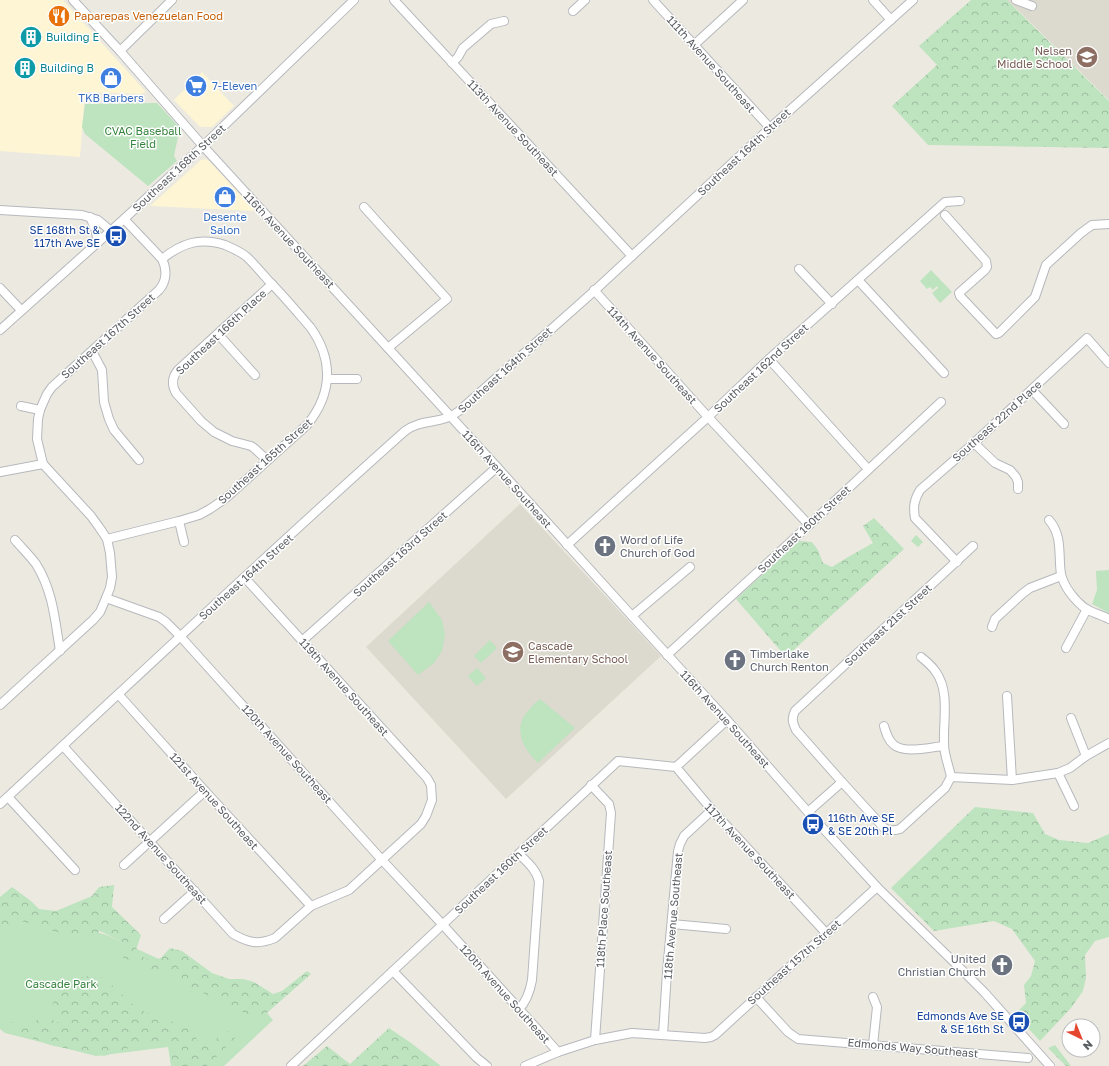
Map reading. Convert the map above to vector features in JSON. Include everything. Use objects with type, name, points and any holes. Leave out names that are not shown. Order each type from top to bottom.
[{"type":"street","name":"116th Avenue Southeast","points":[[73,0],[203,146],[727,720],[808,812],[877,887],[984,992],[1050,1066]]},
{"type":"street","points":[[120,51],[172,0]]},
{"type":"street","name":"Southeast 168th Street","points":[[0,330],[203,146],[354,0]]},
{"type":"street","name":"113th Avenue Southeast","points":[[394,0],[632,256]]},
{"type":"street","points":[[573,11],[585,0]]},
{"type":"street","name":"111th Avenue Southeast","points":[[652,0],[770,128]]},
{"type":"street","points":[[694,45],[743,0]]},
{"type":"street","points":[[873,0],[891,20]]},
{"type":"street","name":"Southeast 164th Street","points":[[0,804],[180,636],[405,431],[415,425],[451,417],[459,411],[913,0]]},
{"type":"street","points":[[1016,0],[1032,6]]},
{"type":"street","points":[[452,63],[458,57],[463,48],[491,24],[504,21]]},
{"type":"street","name":"Southeast 162nd Street","points":[[567,545],[708,417],[769,359],[945,202],[960,201]]},
{"type":"street","points":[[364,207],[447,299],[388,348]]},
{"type":"street","points":[[0,210],[82,215],[98,220],[111,231]]},
{"type":"street","points":[[945,216],[986,261],[987,267],[985,270],[959,293],[960,296],[996,334],[1000,333],[1035,297],[1046,265],[1092,225],[1109,224]]},
{"type":"street","points":[[90,217],[95,228],[98,242]]},
{"type":"street","points":[[124,219],[162,259]]},
{"type":"street","name":"Southeast 165th Street","points":[[107,539],[199,515],[219,504],[307,425],[319,409],[327,379],[324,353],[318,338],[311,328],[246,256],[220,244],[201,241],[173,250],[162,259]]},
{"type":"street","name":"Southeast 167th Street","points":[[43,464],[37,429],[40,410],[47,394],[52,387],[162,287],[166,276],[166,271],[165,264],[162,259]]},
{"type":"street","points":[[799,269],[832,304]]},
{"type":"street","points":[[858,280],[944,373]]},
{"type":"street","name":"Southeast 166th Place","points":[[267,460],[251,446],[224,437],[208,428],[176,392],[173,388],[172,382],[175,373],[178,370],[272,284]]},
{"type":"street","points":[[0,288],[21,310]]},
{"type":"street","name":"114th Avenue Southeast","points":[[594,290],[708,417],[809,525]]},
{"type":"street","points":[[218,334],[255,375]]},
{"type":"street","name":"Southeast 22nd Place","points":[[957,562],[915,518],[913,508],[915,498],[920,490],[1032,390],[1087,338],[1109,363]]},
{"type":"street","points":[[92,351],[102,370],[104,402],[109,419],[114,430],[139,460]]},
{"type":"street","points":[[769,359],[868,469]]},
{"type":"street","points":[[327,379],[357,379]]},
{"type":"street","points":[[1032,390],[1064,424]]},
{"type":"street","name":"Southeast 160th Street","points":[[667,655],[941,402]]},
{"type":"street","points":[[21,406],[40,410]]},
{"type":"street","points":[[974,442],[995,463],[1010,470],[1016,477],[1018,489]]},
{"type":"street","points":[[0,472],[43,464],[91,516],[107,539],[112,577],[110,588],[100,612],[0,706]]},
{"type":"street","name":"Southeast 163rd Street","points":[[302,641],[497,467]]},
{"type":"street","points":[[1049,520],[1055,528],[1058,538],[1061,576],[1070,593],[1087,609],[1109,619]]},
{"type":"street","points":[[179,521],[184,542]]},
{"type":"street","points":[[15,540],[35,563],[47,584],[54,607],[60,651]]},
{"type":"street","name":"Southeast 21st Street","points":[[842,782],[796,730],[793,724],[795,712],[973,546]]},
{"type":"street","points":[[632,616],[690,567]]},
{"type":"street","points":[[992,627],[995,619],[1030,588],[1061,576]]},
{"type":"street","name":"119th Avenue Southeast","points":[[245,578],[427,778],[431,785],[432,800],[426,816],[421,824],[382,860]]},
{"type":"street","name":"120th Avenue Southeast","points":[[106,598],[159,617],[180,636],[558,1052]]},
{"type":"street","points":[[1066,648],[1087,609]]},
{"type":"street","points":[[808,812],[842,782],[884,828],[890,831],[895,831],[900,830],[945,788],[951,777],[944,746],[944,697],[942,683],[930,664],[921,657]]},
{"type":"street","name":"121st Avenue Southeast","points":[[119,694],[205,791],[311,906]]},
{"type":"street","points":[[1006,696],[1012,780]]},
{"type":"street","points":[[1071,718],[1086,756]]},
{"type":"street","points":[[676,767],[727,720]]},
{"type":"street","points":[[884,726],[889,739],[894,745],[901,749],[910,750],[944,746]]},
{"type":"street","points":[[951,777],[1012,780],[1058,773],[1070,768],[1086,756],[1109,744]]},
{"type":"street","name":"122nd Avenue Southeast","points":[[63,746],[233,934],[245,941],[257,943],[269,941],[275,938],[311,906]]},
{"type":"street","name":"Southeast 160th Street","points":[[291,1066],[618,761],[676,767]]},
{"type":"street","name":"117th Avenue Southeast","points":[[676,767],[712,810],[826,933]]},
{"type":"street","points":[[1058,773],[1074,806]]},
{"type":"street","name":"118th Place Southeast","points":[[591,786],[609,804],[611,813],[595,1040]]},
{"type":"street","points":[[124,865],[205,791]]},
{"type":"street","points":[[8,797],[75,870]]},
{"type":"street","name":"118th Avenue Southeast","points":[[663,1035],[678,851],[684,836],[712,810]]},
{"type":"street","points":[[519,854],[534,868],[538,875],[539,881],[532,980],[529,994],[519,1009]]},
{"type":"street","points":[[311,906],[349,890],[382,860]]},
{"type":"street","name":"Southeast 157th Street","points":[[663,1035],[705,1038],[715,1035],[877,887]]},
{"type":"street","points":[[164,919],[195,891]]},
{"type":"street","points":[[672,924],[726,929]]},
{"type":"street","points":[[393,971],[477,1058],[487,1066]]},
{"type":"street","name":"Edmonds Way Southeast","points":[[756,997],[788,1032],[798,1039],[873,1045],[1027,1062]]},
{"type":"street","points":[[873,997],[877,1007],[873,1045]]},
{"type":"street","points":[[525,1066],[558,1052],[595,1040],[632,1033],[663,1035]]},
{"type":"street","points":[[1027,1062],[1036,1050]]},
{"type":"shaded area","points":[[0,0],[63,0],[146,92],[140,94],[85,92],[80,157],[0,151]]},
{"type":"shaded area","name":"Nelsen Middle School","points":[[1007,0],[1109,0],[1109,100],[1021,13]]},
{"type":"shaded area","points":[[202,72],[234,106],[212,127],[200,127],[174,100]]},
{"type":"shaded area","points":[[206,159],[256,211],[150,206],[201,160]]},
{"type":"shaded area","name":"Cascade Elementary School","points":[[520,504],[661,656],[506,799],[366,647]]},
{"type":"green space","points":[[971,0],[1007,0],[1109,101],[1109,148],[928,145],[892,106],[937,65],[919,46]]},
{"type":"green space","name":"CVAC Baseball Field","points":[[157,103],[182,130],[179,132],[174,156],[177,161],[148,186],[85,134],[82,127],[85,104]]},
{"type":"green space","points":[[931,270],[952,292],[940,303],[932,293],[938,288],[937,286],[933,290],[930,287],[927,289],[920,281]]},
{"type":"green space","points":[[874,518],[904,549],[786,657],[736,599],[799,541],[812,542],[818,550],[823,563],[832,567],[873,543],[863,526]]},
{"type":"green space","points":[[916,535],[923,542],[918,547],[911,541]]},
{"type":"green space","points":[[1109,570],[1109,613],[1092,604],[1097,590],[1096,571]]},
{"type":"green space","points":[[429,602],[442,620],[445,635],[442,651],[434,663],[418,675],[388,641]]},
{"type":"green space","points":[[490,640],[497,648],[481,663],[474,656]]},
{"type":"green space","points":[[477,668],[486,678],[477,686],[468,676]]},
{"type":"green space","points":[[540,699],[575,728],[538,763],[529,754],[523,742],[520,730],[523,718]]},
{"type":"green space","points":[[975,807],[1033,813],[1045,834],[1059,840],[1088,843],[1109,834],[1109,937],[1095,941],[1085,955],[1086,978],[1083,991],[1071,1008],[1040,1041],[1015,1014],[1026,1003],[1024,985],[1031,976],[1035,961],[1012,929],[994,921],[934,931],[891,888]]},
{"type":"green space","points":[[114,885],[112,907],[141,935],[135,953],[151,961],[161,958],[170,948],[182,951],[212,973],[229,979],[243,979],[254,982],[273,994],[282,991],[307,971],[311,974],[259,1020],[180,982],[162,970],[148,969],[120,956],[124,943],[100,931],[90,936],[76,938],[18,920],[5,931],[0,931],[0,897],[12,887],[39,909],[56,911],[92,896],[99,887]]},
{"type":"green space","name":"Cascade Park","points":[[0,899],[109,936],[261,1006],[273,1020],[224,1066],[171,1066],[168,1047],[96,1056],[5,1033],[0,1029]]},
{"type":"green space","points":[[89,976],[104,978],[136,1007],[154,1017],[181,1024],[192,1031],[199,1043],[206,1045],[234,1029],[240,1033],[207,1066],[174,1066],[168,1043],[132,1047],[104,1056],[50,1045],[0,1026],[0,1018],[14,1023],[28,1025],[43,1017],[60,1023],[50,1009],[61,987],[79,978]]},
{"type":"green space","points":[[389,1028],[441,1066],[303,1066],[327,1046],[350,1064]]},
{"type":"green space","points":[[1055,1045],[1061,1053],[1061,1058],[1065,1058],[1071,1066],[1066,1066],[1048,1048]]},
{"type":"place","name":"Paparepas Venezuelan Food","points":[[59,16]]},
{"type":"place","name":"Building E","points":[[31,37]]},
{"type":"place","name":"Nelsen Middle School","points":[[1087,57]]},
{"type":"place","name":"Building B","points":[[25,68]]},
{"type":"place","name":"TKB Barbers","points":[[111,78]]},
{"type":"place","name":"7-Eleven","points":[[196,86]]},
{"type":"place","name":"Desente Salon","points":[[225,197]]},
{"type":"place","name":"SE 168th St & 117th Ave SE","points":[[116,236]]},
{"type":"place","name":"Word of Life Church of God","points":[[605,546]]},
{"type":"place","name":"Cascade Elementary School","points":[[513,652]]},
{"type":"place","name":"Timberlake Church Renton","points":[[735,660]]},
{"type":"place","name":"116th Ave SE & SE 20th Pl","points":[[813,824]]},
{"type":"place","name":"United Christian Church","points":[[1002,965]]},
{"type":"place","name":"Edmonds Ave SE & SE 16th St","points":[[1019,1022]]}]
